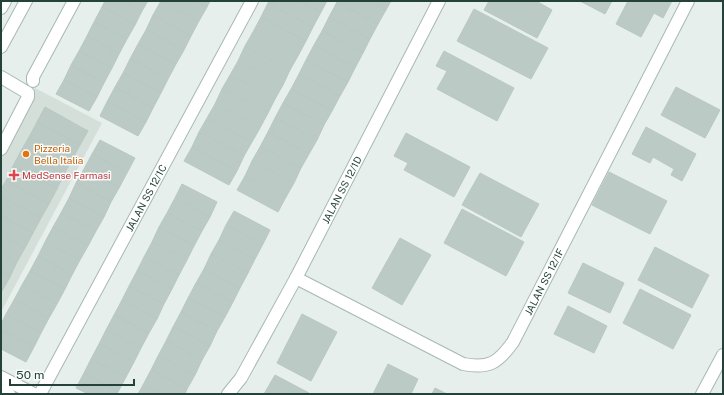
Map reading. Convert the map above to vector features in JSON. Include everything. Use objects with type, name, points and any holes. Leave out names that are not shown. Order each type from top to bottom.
[{"type":"street","points":[[1,8],[5,1]]},
{"type":"street","points":[[1,48],[26,1]]},
{"type":"street","points":[[33,81],[33,76],[74,1]]},
{"type":"street","name":"JALAN SS 12/1C","points":[[40,394],[252,1]]},
{"type":"street","name":"JALAN SS 12/1D","points":[[228,394],[241,378],[296,278],[439,1]]},
{"type":"street","name":"JALAN SS 12/1F","points":[[296,278],[463,364],[477,367],[492,364],[503,356],[513,342],[688,1]]},
{"type":"street","points":[[1,77],[28,93],[28,97],[1,149]]},
{"type":"street","points":[[702,394],[723,355]]},
{"type":"street","points":[[1,377],[34,394]]},
{"type":"street","name":"JALAN SS 12/1D","points":[[238,394],[241,378]]},
{"type":"street","points":[[1,390],[9,394]]},
{"type":"shaded area","points":[[35,88],[102,123],[1,312],[1,151]]},
{"type":"building","points":[[105,1],[124,1],[142,11],[135,25],[102,7]]},
{"type":"building","points":[[124,1],[148,1],[142,11]]},
{"type":"building","points":[[161,1],[199,21],[191,36],[153,15]]},
{"type":"building","points":[[161,1],[195,1],[207,7],[199,21]]},
{"type":"building","points":[[195,1],[210,1],[207,7]]},
{"type":"building","points":[[269,1],[300,1],[321,12],[313,27],[268,3]]},
{"type":"building","points":[[300,1],[327,1],[321,12]]},
{"type":"building","points":[[370,1],[386,10],[378,24],[337,2]]},
{"type":"building","points":[[370,1],[391,1],[386,10]]},
{"type":"building","points":[[489,1],[536,1],[552,10],[537,38],[484,10]]},
{"type":"building","points":[[580,1],[612,1],[605,14]]},
{"type":"building","points":[[628,1],[672,1],[663,18],[654,13],[641,37],[616,24]]},
{"type":"building","points":[[337,2],[378,24],[370,39],[329,17]]},
{"type":"building","points":[[268,3],[313,27],[306,41],[261,17]]},
{"type":"building","points":[[102,7],[135,25],[127,39],[94,22]]},
{"type":"building","points":[[474,9],[548,48],[531,79],[457,41]]},
{"type":"building","points":[[153,15],[191,36],[184,50],[146,30]]},
{"type":"building","points":[[261,17],[306,41],[298,56],[253,32]]},
{"type":"building","points":[[329,17],[370,39],[363,53],[322,31]]},
{"type":"building","points":[[94,22],[127,39],[119,54],[87,36]]},
{"type":"building","points":[[146,30],[184,50],[176,64],[138,44]]},
{"type":"building","points":[[322,31],[363,53],[355,68],[314,45]]},
{"type":"building","points":[[253,32],[298,56],[290,70],[245,46]]},
{"type":"building","points":[[87,36],[119,54],[112,68],[79,51]]},
{"type":"building","points":[[138,44],[176,64],[168,79],[130,59]]},
{"type":"building","points":[[314,45],[355,68],[348,82],[306,60]]},
{"type":"building","points":[[245,46],[290,70],[283,85],[238,61]]},
{"type":"building","points":[[79,51],[112,68],[104,83],[71,65]]},
{"type":"building","points":[[444,51],[514,88],[497,121],[437,89],[447,71],[436,66]]},
{"type":"building","points":[[130,59],[168,79],[161,93],[123,73]]},
{"type":"building","points":[[306,60],[348,82],[340,96],[299,74]]},
{"type":"building","points":[[238,61],[283,85],[275,99],[230,75]]},
{"type":"building","points":[[71,65],[104,83],[97,97],[64,80]]},
{"type":"building","points":[[123,73],[161,93],[153,108],[115,87]]},
{"type":"building","points":[[299,74],[340,96],[332,111],[291,89]]},
{"type":"building","points":[[230,75],[275,99],[268,113],[222,89]]},
{"type":"building","points":[[64,80],[97,97],[89,111],[56,94]]},
{"type":"building","points":[[115,87],[153,108],[146,122],[107,102]]},
{"type":"building","points":[[676,87],[720,110],[705,138],[661,115]]},
{"type":"building","points":[[222,89],[268,113],[260,128],[215,104]]},
{"type":"building","points":[[291,89],[332,111],[324,125],[283,103]]},
{"type":"building","points":[[107,102],[146,122],[138,136],[100,116]]},
{"type":"building","points":[[283,103],[324,125],[317,140],[275,118]]},
{"type":"building","points":[[215,104],[260,128],[252,142],[207,118]]},
{"type":"building","points":[[45,107],[88,131],[80,145],[37,122]]},
{"type":"building","points":[[207,118],[252,142],[244,156],[199,132]]},
{"type":"building","points":[[275,118],[317,140],[309,154],[268,132]]},
{"type":"building","points":[[37,122],[80,145],[72,160],[29,137]]},
{"type":"building","points":[[646,127],[696,154],[682,181],[671,175],[674,169],[653,157],[650,163],[632,154]]},
{"type":"building","points":[[199,132],[244,156],[237,171],[192,147]]},
{"type":"building","points":[[268,132],[309,154],[301,168],[260,147]]},
{"type":"building","points":[[406,133],[470,167],[454,197],[404,170],[408,163],[394,156]]},
{"type":"building","points":[[29,137],[72,160],[64,174],[21,151]]},
{"type":"building","points":[[100,140],[135,158],[127,173],[92,154]]},
{"type":"building","points":[[192,147],[237,171],[229,185],[184,161]]},
{"type":"building","points":[[260,147],[301,168],[294,183],[252,161]]},
{"type":"building","points":[[21,151],[64,174],[57,189],[13,166]]},
{"type":"building","points":[[92,154],[127,173],[119,188],[84,169]]},
{"type":"building","points":[[252,161],[294,183],[286,197],[245,176]]},
{"type":"building","points":[[13,166],[57,189],[49,204],[6,181]]},
{"type":"building","points":[[84,169],[119,188],[111,202],[76,183]]},
{"type":"building","points":[[609,172],[667,201],[650,234],[592,205]]},
{"type":"building","points":[[480,173],[539,204],[521,237],[462,205]]},
{"type":"building","points":[[245,176],[286,197],[278,212],[237,190]]},
{"type":"building","points":[[6,181],[49,204],[41,218],[1,197],[1,189]]},
{"type":"building","points":[[76,183],[111,202],[104,217],[69,198]]},
{"type":"building","points":[[182,184],[217,202],[210,217],[175,198]]},
{"type":"building","points":[[1,197],[41,218],[33,233],[1,216]]},
{"type":"building","points":[[69,198],[104,217],[96,231],[61,213]]},
{"type":"building","points":[[175,198],[210,217],[202,231],[167,213]]},
{"type":"building","points":[[462,209],[524,242],[506,276],[444,243]]},
{"type":"building","points":[[234,211],[270,230],[263,244],[226,225]]},
{"type":"building","points":[[61,213],[96,231],[88,246],[53,227]]},
{"type":"building","points":[[167,213],[202,231],[194,246],[159,227]]},
{"type":"building","points":[[1,216],[33,233],[25,248],[1,235]]},
{"type":"building","points":[[226,225],[263,244],[255,259],[219,240]]},
{"type":"building","points":[[53,227],[88,246],[80,260],[45,242]]},
{"type":"building","points":[[159,227],[194,246],[187,260],[152,242]]},
{"type":"building","points":[[1,235],[25,248],[17,262],[1,253]]},
{"type":"building","points":[[400,238],[431,255],[402,305],[372,288]]},
{"type":"building","points":[[219,240],[255,259],[248,273],[211,254]]},
{"type":"building","points":[[45,242],[80,260],[72,275],[38,256]]},
{"type":"building","points":[[152,242],[187,260],[179,275],[144,257]]},
{"type":"building","points":[[655,247],[709,275],[692,308],[638,280]]},
{"type":"building","points":[[1,253],[17,262],[10,277],[1,272]]},
{"type":"building","points":[[211,254],[248,273],[240,288],[204,269]]},
{"type":"building","points":[[38,256],[72,275],[65,289],[30,271]]},
{"type":"building","points":[[144,257],[179,275],[172,289],[137,271]]},
{"type":"building","points":[[583,263],[624,283],[610,313],[568,293]]},
{"type":"building","points":[[204,269],[240,288],[233,302],[196,283]]},
{"type":"building","points":[[30,271],[65,289],[57,304],[22,285]]},
{"type":"building","points":[[137,271],[172,289],[164,304],[129,286]]},
{"type":"building","points":[[1,272],[10,277],[2,291],[1,291]]},
{"type":"building","points":[[196,283],[233,302],[225,317],[188,298]]},
{"type":"building","points":[[22,285],[57,304],[49,318],[14,300]]},
{"type":"building","points":[[129,286],[164,304],[157,319],[122,300]]},
{"type":"building","points":[[640,289],[691,315],[673,349],[623,323]]},
{"type":"building","points":[[188,298],[225,317],[217,331],[181,312]]},
{"type":"building","points":[[14,300],[49,318],[41,333],[6,314]]},
{"type":"building","points":[[122,300],[157,319],[149,333],[114,315]]},
{"type":"building","points":[[568,306],[607,326],[594,353],[554,334]]},
{"type":"building","points":[[181,312],[217,331],[210,346],[173,327]]},
{"type":"building","points":[[6,314],[41,333],[34,347],[1,330],[1,324]]},
{"type":"building","points":[[302,314],[337,332],[311,381],[277,363]]},
{"type":"building","points":[[114,315],[149,333],[141,348],[106,330]]},
{"type":"building","points":[[173,327],[210,346],[202,360],[166,341]]},
{"type":"building","points":[[1,330],[34,347],[26,362],[1,349]]},
{"type":"building","points":[[106,330],[141,348],[134,362],[99,344]]},
{"type":"building","points":[[166,341],[202,360],[195,375],[158,356]]},
{"type":"building","points":[[99,344],[134,362],[126,377],[91,359]]},
{"type":"building","points":[[158,356],[195,375],[187,389],[151,370]]},
{"type":"building","points":[[91,359],[126,377],[118,392],[84,373]]},
{"type":"building","points":[[388,364],[418,379],[411,394],[373,394]]},
{"type":"building","points":[[151,370],[187,389],[185,394],[160,394],[143,385]]},
{"type":"building","points":[[84,373],[118,392],[117,394],[88,394],[76,388]]},
{"type":"building","points":[[275,375],[309,393],[309,394],[264,394]]},
{"type":"building","points":[[143,385],[160,394],[138,394]]},
{"type":"building","points":[[435,388],[447,394],[432,394]]},
{"type":"place","name":"Pizzeria Bella Italia","points":[[26,154]]},
{"type":"place","name":"MedSense Farmasi","points":[[14,175]]}]
